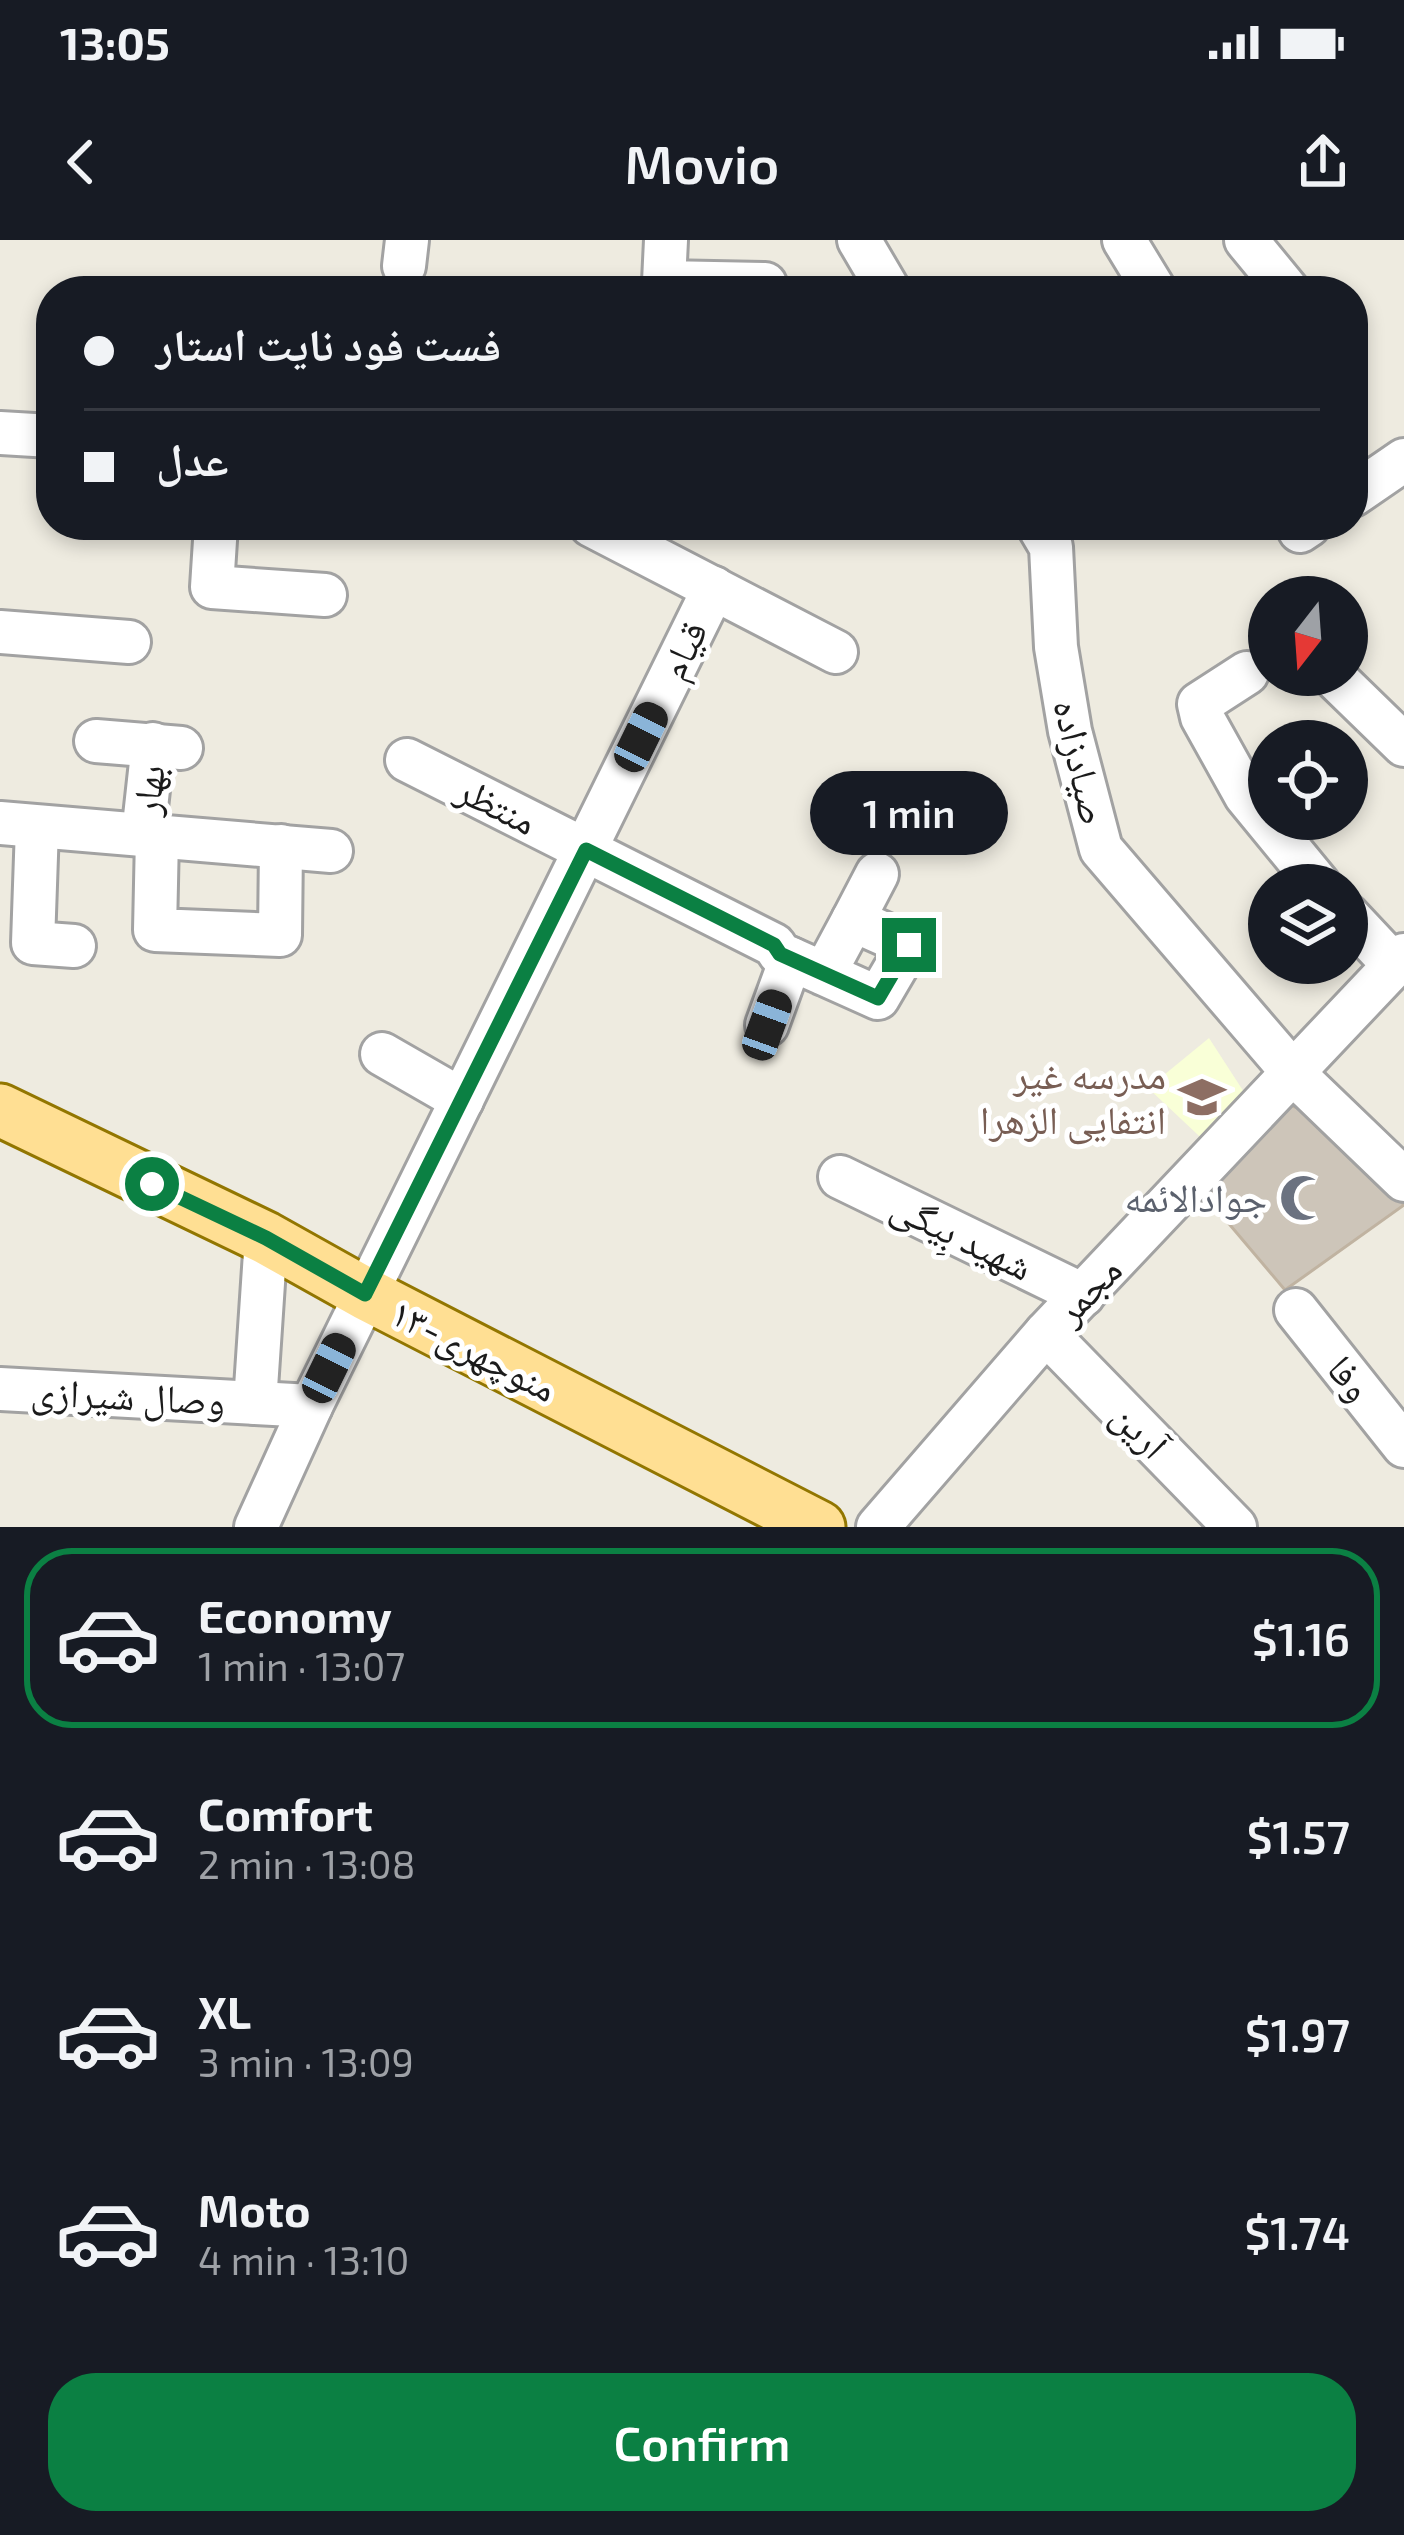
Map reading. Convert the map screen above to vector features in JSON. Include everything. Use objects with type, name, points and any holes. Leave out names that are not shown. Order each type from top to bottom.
[{"type":"main road","name":"۱۳-منوچهری","points":[[0,1110],[266,1238],[365,1294],[819,1527]]},
{"type":"street","points":[[664,276],[666,240]]},
{"type":"street","points":[[859,240],[880,276]]},
{"type":"street","points":[[1124,240],[1146,276]]},
{"type":"street","points":[[1246,240],[1276,276]]},
{"type":"street","points":[[0,433],[36,435]]},
{"type":"street","points":[[1368,485],[1404,460]]},
{"type":"street","points":[[215,540],[212,587],[326,595]]},
{"type":"street","points":[[620,540],[836,652]]},
{"type":"street","name":"صیادزاده","points":[[1047,540],[1063,689],[1101,849],[1294,1075],[1404,1180]]},
{"type":"street","name":"قیام","points":[[365,1294],[714,588]]},
{"type":"street","points":[[0,632],[129,642]]},
{"type":"street","points":[[1247,673],[1199,704],[1202,716],[1246,796],[1301,864]]},
{"type":"street","points":[[1354,696],[1404,746]]},
{"type":"street","name":"بهار","points":[[96,741],[168,746],[150,836],[155,930],[280,935],[281,846]]},
{"type":"street","name":"منتظر","points":[[407,760],[774,945],[780,954],[878,998],[909,945],[853,920]]},
{"type":"street","points":[[74,946],[33,943],[18,825],[332,851]]},
{"type":"street","points":[[767,1025],[808,967],[853,920],[877,874]]},
{"type":"street","points":[[1368,933],[1399,960]]},
{"type":"street","name":"مجمر","points":[[878,1527],[1046,1333],[1399,960]]},
{"type":"street","points":[[382,1054],[462,1100]]},
{"type":"street","name":"شهید بِیگی","points":[[840,1177],[1083,1295]]},
{"type":"street","name":"وصال شیرازی","points":[[255,1403],[266,1238]]},
{"type":"street","points":[[256,1527],[365,1294]]},
{"type":"street","name":"وفا","points":[[1296,1310],[1404,1446]]},
{"type":"street","name":"آرین","points":[[1046,1333],[1234,1527]]},
{"type":"street","name":"وصال شیرازی","points":[[0,1389],[311,1406]]},
{"type":"shaded area","name":"مدرسه غیر انتفایی الزهرا","points":[[1209,1038],[1253,1106],[1214,1150],[1148,1088]]},
{"type":"building","name":"جوادالائمه","points":[[1289,1105],[1319,1115],[1404,1205],[1285,1290],[1203,1193]]},
{"type":"place","name":"مدرسه غیر انتفایی الزهرا","points":[[1202,1097]]},
{"type":"place","name":"جوادالائمه","points":[[1303,1198]]},
{"type":"route","points":[[152,1184],[266,1238],[365,1294],[586,850],[774,945],[780,954],[878,998],[909,945]]}]
